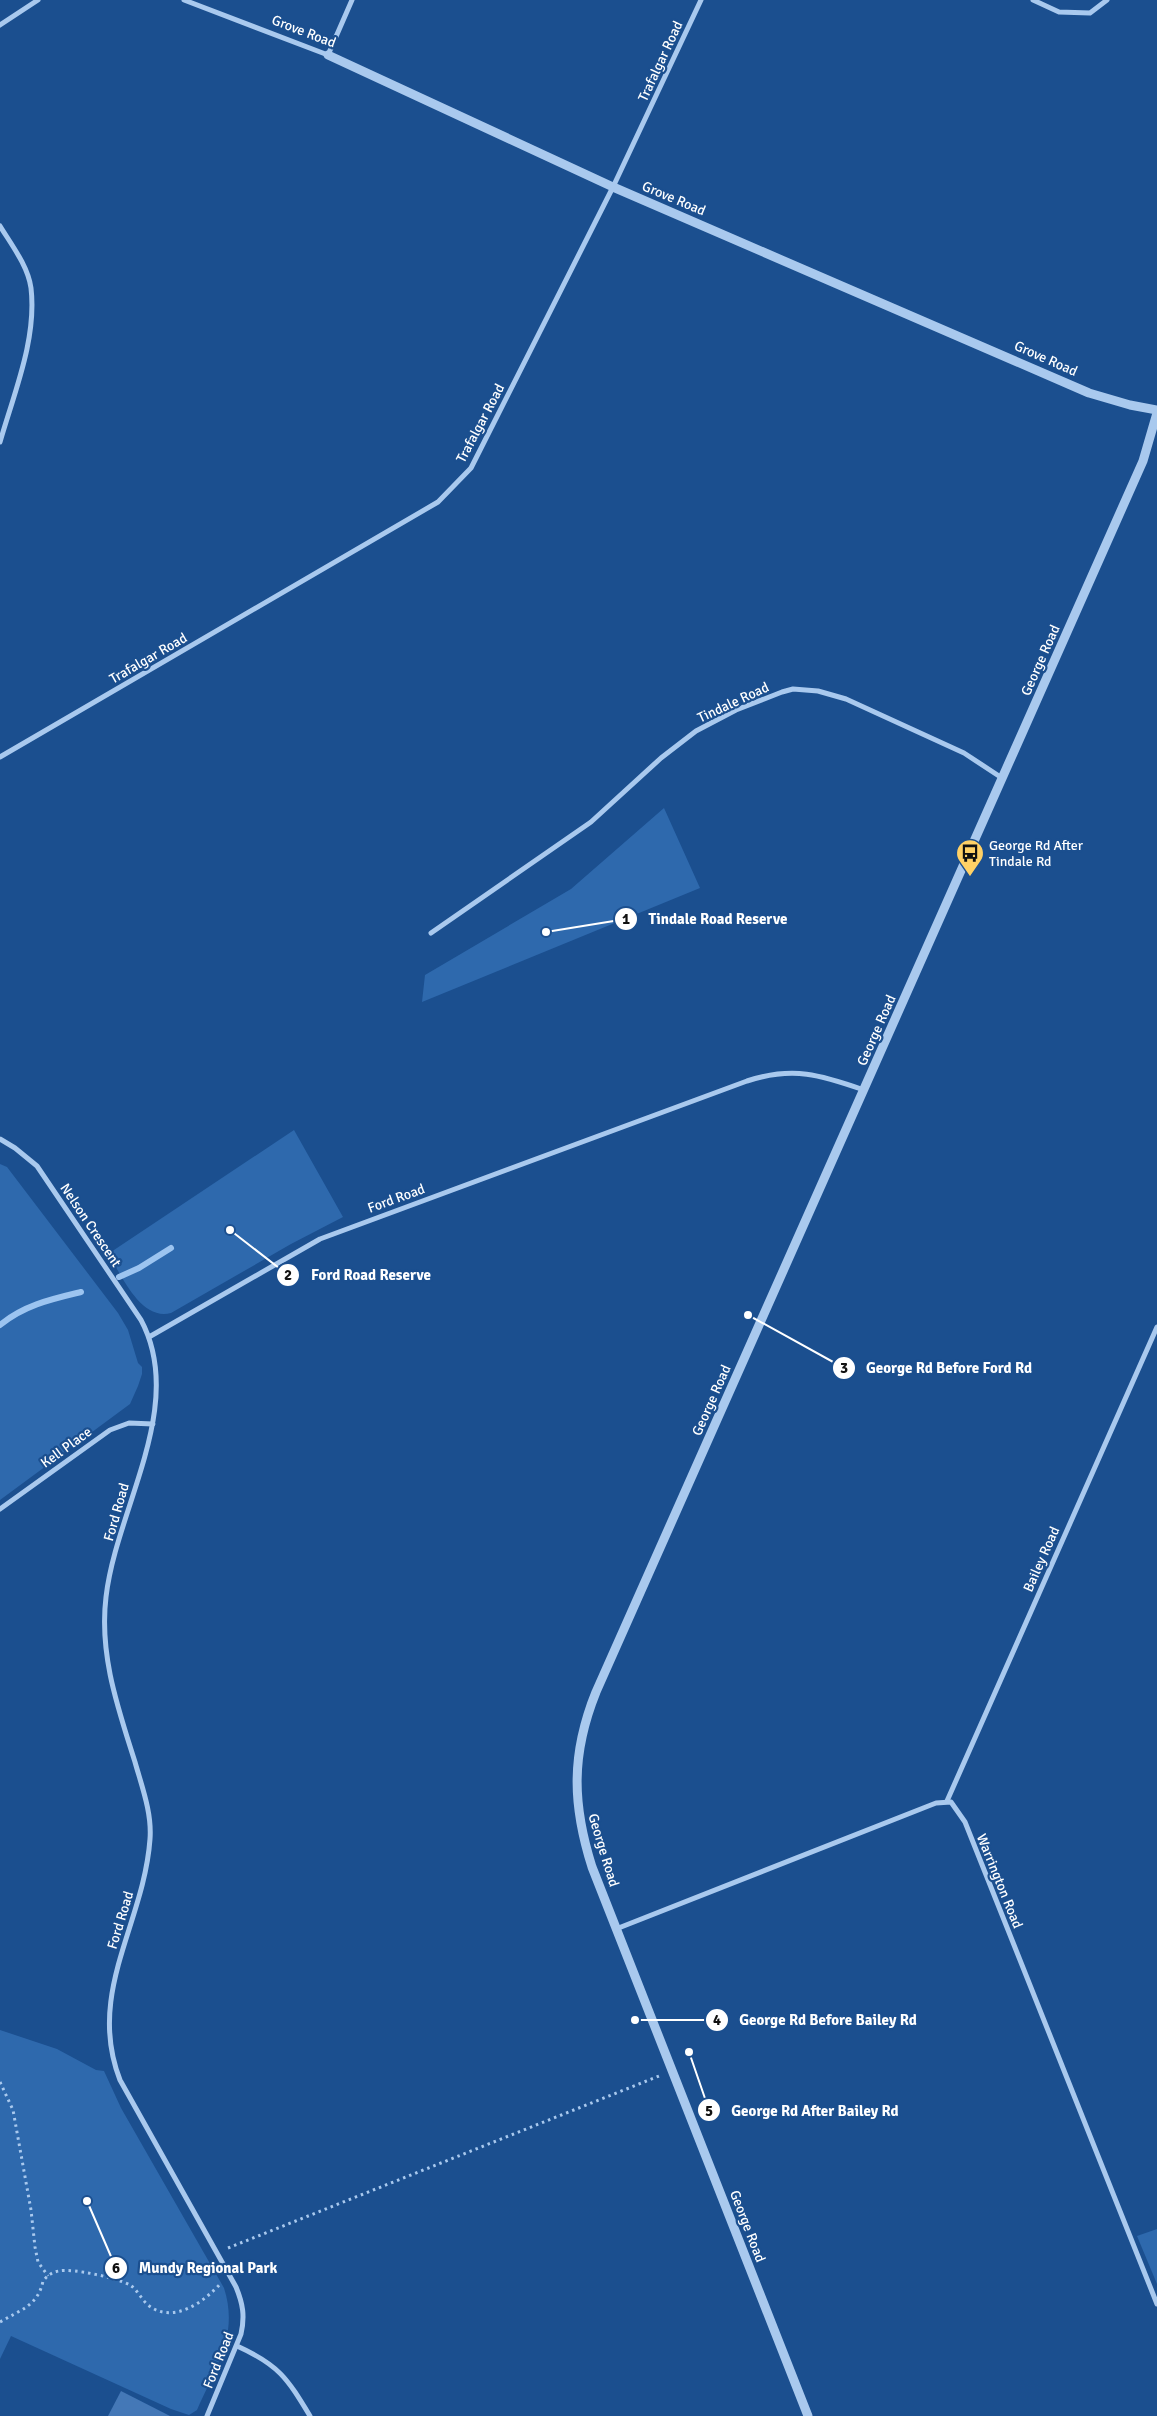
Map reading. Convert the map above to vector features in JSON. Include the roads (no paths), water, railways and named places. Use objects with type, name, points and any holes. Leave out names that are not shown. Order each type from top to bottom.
[{"type":"street","points":[[0,25],[38,0]]},
{"type":"street","name":"Grove Road","points":[[184,0],[328,55],[613,187],[1090,393],[1130,405],[1157,410]]},
{"type":"street","points":[[328,55],[352,0]]},
{"type":"street","name":"Trafalgar Road","points":[[0,757],[438,502],[471,468],[613,187],[702,0]]},
{"type":"street","points":[[1033,0],[1059,12],[1090,13],[1107,0]]},
{"type":"street","points":[[0,226],[20,258],[30,286],[31,324],[21,372],[0,442]]},
{"type":"street","name":"George Road","points":[[808,2416],[592,1867],[578,1818],[576,1769],[583,1728],[596,1692],[1143,461],[1157,413]]},
{"type":"street","name":"Tindale Road","points":[[431,933],[591,822],[662,758],[696,732],[736,710],[782,692],[793,690],[818,691],[846,699],[964,753],[1002,778]]},
{"type":"street","name":"Ford Road","points":[[207,2416],[237,2346],[244,2314],[240,2297],[229,2274],[120,2080],[112,2058],[109,2038],[112,1987],[139,1896],[149,1852],[150,1836],[144,1791],[108,1668],[104,1621],[109,1577],[153,1424],[157,1389],[149,1337],[320,1238],[747,1081],[772,1074],[798,1072],[829,1077],[864,1090]]},
{"type":"street","name":"Nelson Crescent","points":[[0,1139],[15,1148],[37,1166],[141,1320],[149,1337]]},
{"type":"street","name":"Bailey Road","points":[[947,1801],[1157,1327]]},
{"type":"street","name":"Kell Place","points":[[0,1509],[110,1430],[129,1423],[153,1424]]},
{"type":"street","points":[[616,1929],[928,1806],[947,1801]]},
{"type":"street","name":"Warrington Road","points":[[947,1801],[953,1804],[964,1822],[1157,2304]]},
{"type":"street","points":[[237,2346],[264,2359],[277,2368],[287,2379],[310,2416]]},
{"type":"waterway","points":[[119,1277],[139,1268],[171,1248]]},
{"type":"waterway","points":[[0,1325],[19,1312],[49,1300],[81,1292]]},
{"type":"place","name":"George Rd After Tindale Rd","points":[[970,877]]},
{"type":"place","name":"Tindale Road Reserve","points":[[546,932]]},
{"type":"place","name":"Ford Road Reserve","points":[[230,1230]]},
{"type":"place","name":"George Rd Before Ford Rd","points":[[748,1315]]},
{"type":"place","name":"George Rd Before Bailey Rd","points":[[635,2020]]},
{"type":"place","name":"George Rd After Bailey Rd","points":[[689,2052]]},
{"type":"place","name":"Mundy Regional Park","points":[[87,2201]]}]
